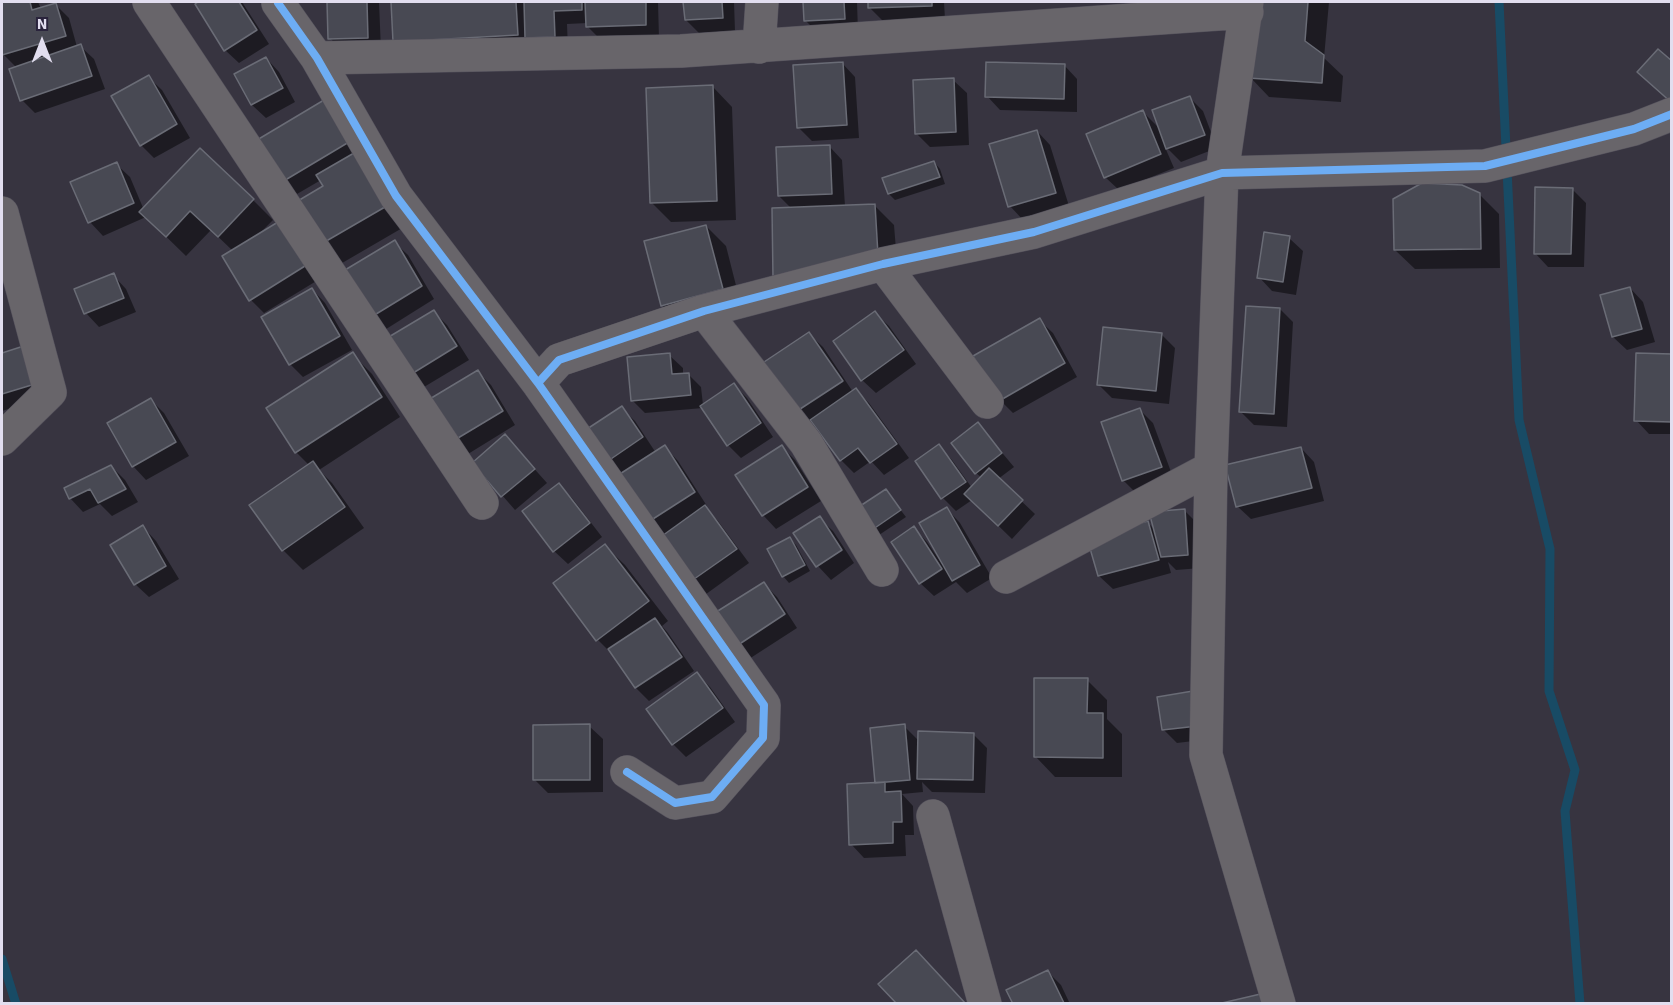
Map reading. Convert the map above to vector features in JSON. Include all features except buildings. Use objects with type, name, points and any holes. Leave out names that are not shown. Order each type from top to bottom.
[{"type":"street","points":[[149,2],[482,503]]},
{"type":"street","points":[[759,47],[762,2]]},
{"type":"street","points":[[278,3],[317,58],[396,196],[537,383],[764,705],[763,738],[712,797],[675,803],[627,772]]},
{"type":"street","points":[[317,58],[681,51],[759,47],[1247,7],[1222,173],[1211,468],[1206,755],[1279,1004]]},
{"type":"street","points":[[537,383],[559,360],[704,311],[883,264],[1034,232],[1222,173],[1485,166],[1634,129],[1671,114]]},
{"type":"street","points":[[2,213],[50,392],[2,439]]},
{"type":"street","points":[[883,264],[987,402]]},
{"type":"street","points":[[704,311],[806,443],[882,570]]},
{"type":"street","points":[[1006,577],[1211,468]]},
{"type":"street","points":[[933,816],[985,1004]]},
{"type":"waterway","points":[[1499,2],[1519,420],[1550,549],[1549,691],[1575,770],[1565,811],[1580,1004]]},
{"type":"waterway","points":[[2,959],[16,1004]]},
{"type":"cycle path","points":[[278,3],[317,58],[396,196],[538,383],[764,705],[763,738],[712,797],[675,803],[627,772]]},
{"type":"cycle path","points":[[538,383],[559,360],[704,311],[883,264],[1034,232],[1222,173],[1485,166],[1634,129],[1672,114]]}]
